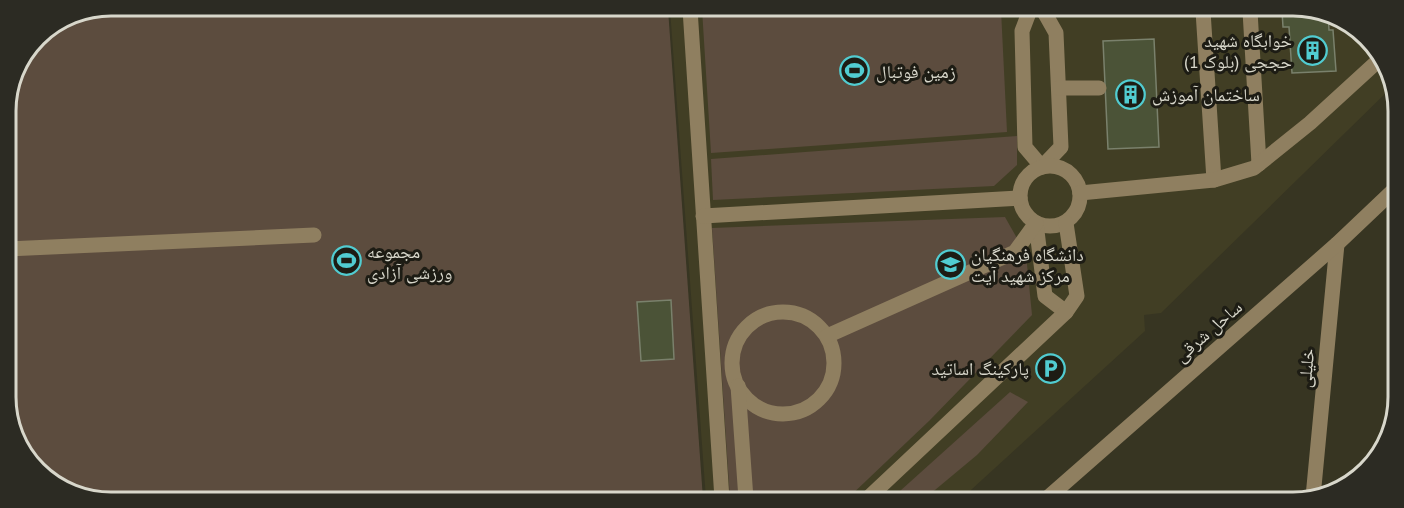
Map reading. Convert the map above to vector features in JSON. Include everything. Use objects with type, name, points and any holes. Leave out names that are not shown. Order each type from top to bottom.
[{"type":"street","points":[[690,16],[721,491]]},
{"type":"street","points":[[1028,16],[1022,31],[1025,147],[1042,167]]},
{"type":"street","points":[[1042,167],[1061,147],[1056,33],[1046,16]]},
{"type":"street","points":[[1203,16],[1214,180]]},
{"type":"street","points":[[1250,16],[1259,164]]},
{"type":"street","points":[[1080,193],[1214,180],[1254,168],[1310,123],[1375,64]]},
{"type":"street","points":[[1059,88],[1099,88]]},
{"type":"street","points":[[1053,166],[1071,175],[1080,193],[1080,202],[1072,217],[1056,226],[1046,226],[1030,219],[1024,213],[1020,198],[1021,188],[1033,171],[1053,166]]},
{"type":"street","name":"ساحل شرقی","points":[[1055,491],[1337,244],[1388,196]]},
{"type":"street","points":[[703,216],[1020,198]]},
{"type":"street","points":[[875,491],[1066,312],[1077,296],[1066,222]]},
{"type":"street","points":[[1036,223],[1045,296],[1066,312]]},
{"type":"street","points":[[826,336],[1015,252],[1036,223]]},
{"type":"street","points":[[17,249],[314,235]]},
{"type":"street","name":"خلیلی","points":[[1314,489],[1337,244]]},
{"type":"street","points":[[783,311],[800,314],[815,323],[826,336],[833,351],[834,367],[830,383],[821,397],[808,407],[793,413],[777,413],[761,409],[747,399],[738,386],[732,369],[733,352],[739,336],[751,323],[766,314],[783,311]]},
{"type":"street","points":[[738,386],[745,491]]},
{"type":"shaded area","name":"مجموعه ورزشی آزادی","points":[[112,16],[668,16],[702,492],[112,492],[93,490],[69,482],[40,459],[26,439],[18,415],[16,397],[17,105],[26,69],[49,40],[64,29],[93,18]]},
{"type":"shaded area","name":"دانشگاه فرهنگیان مرکز شهید آیت","points":[[671,16],[1292,16],[1305,17],[1335,26],[1360,44],[1375,64],[1386,93],[1161,313],[1144,315],[1145,331],[970,491],[705,492]]},
{"type":"shaded area","name":"زمین فوتبال","points":[[702,16],[1001,16],[1007,132],[711,153]]},
{"type":"shaded area","points":[[1017,136],[1017,165],[994,186],[713,200],[711,159]]},
{"type":"shaded area","points":[[1005,217],[1026,254],[1032,315],[929,421],[855,491],[730,491],[712,228]]},
{"type":"shaded area","points":[[1010,392],[1028,402],[977,455],[933,491],[900,491]]},
{"type":"building","name":"خوابگاه شهید حججی (بلوک 1)","points":[[1282,16],[1305,17],[1329,24],[1329,30],[1333,30],[1336,71],[1292,73],[1289,27],[1283,27]]},
{"type":"building","name":"ساختمان آموزش","points":[[1154,39],[1159,147],[1108,149],[1103,41]]},
{"type":"building","points":[[671,300],[674,359],[641,361],[637,302]]},
{"type":"place","name":"خوابگاه شهید حججی (بلوک 1)","points":[[1313,50]]},
{"type":"place","name":"زمین فوتبال","points":[[855,71]]},
{"type":"place","name":"ساختمان آموزش","points":[[1131,94]]},
{"type":"place","name":"مجموعه ورزشی آزادی","points":[[346,261]]},
{"type":"place","name":"دانشگاه فرهنگیان مرکز شهید آیت","points":[[950,264]]},
{"type":"place","name":"پارکینگ اساتید","points":[[1050,368]]}]
